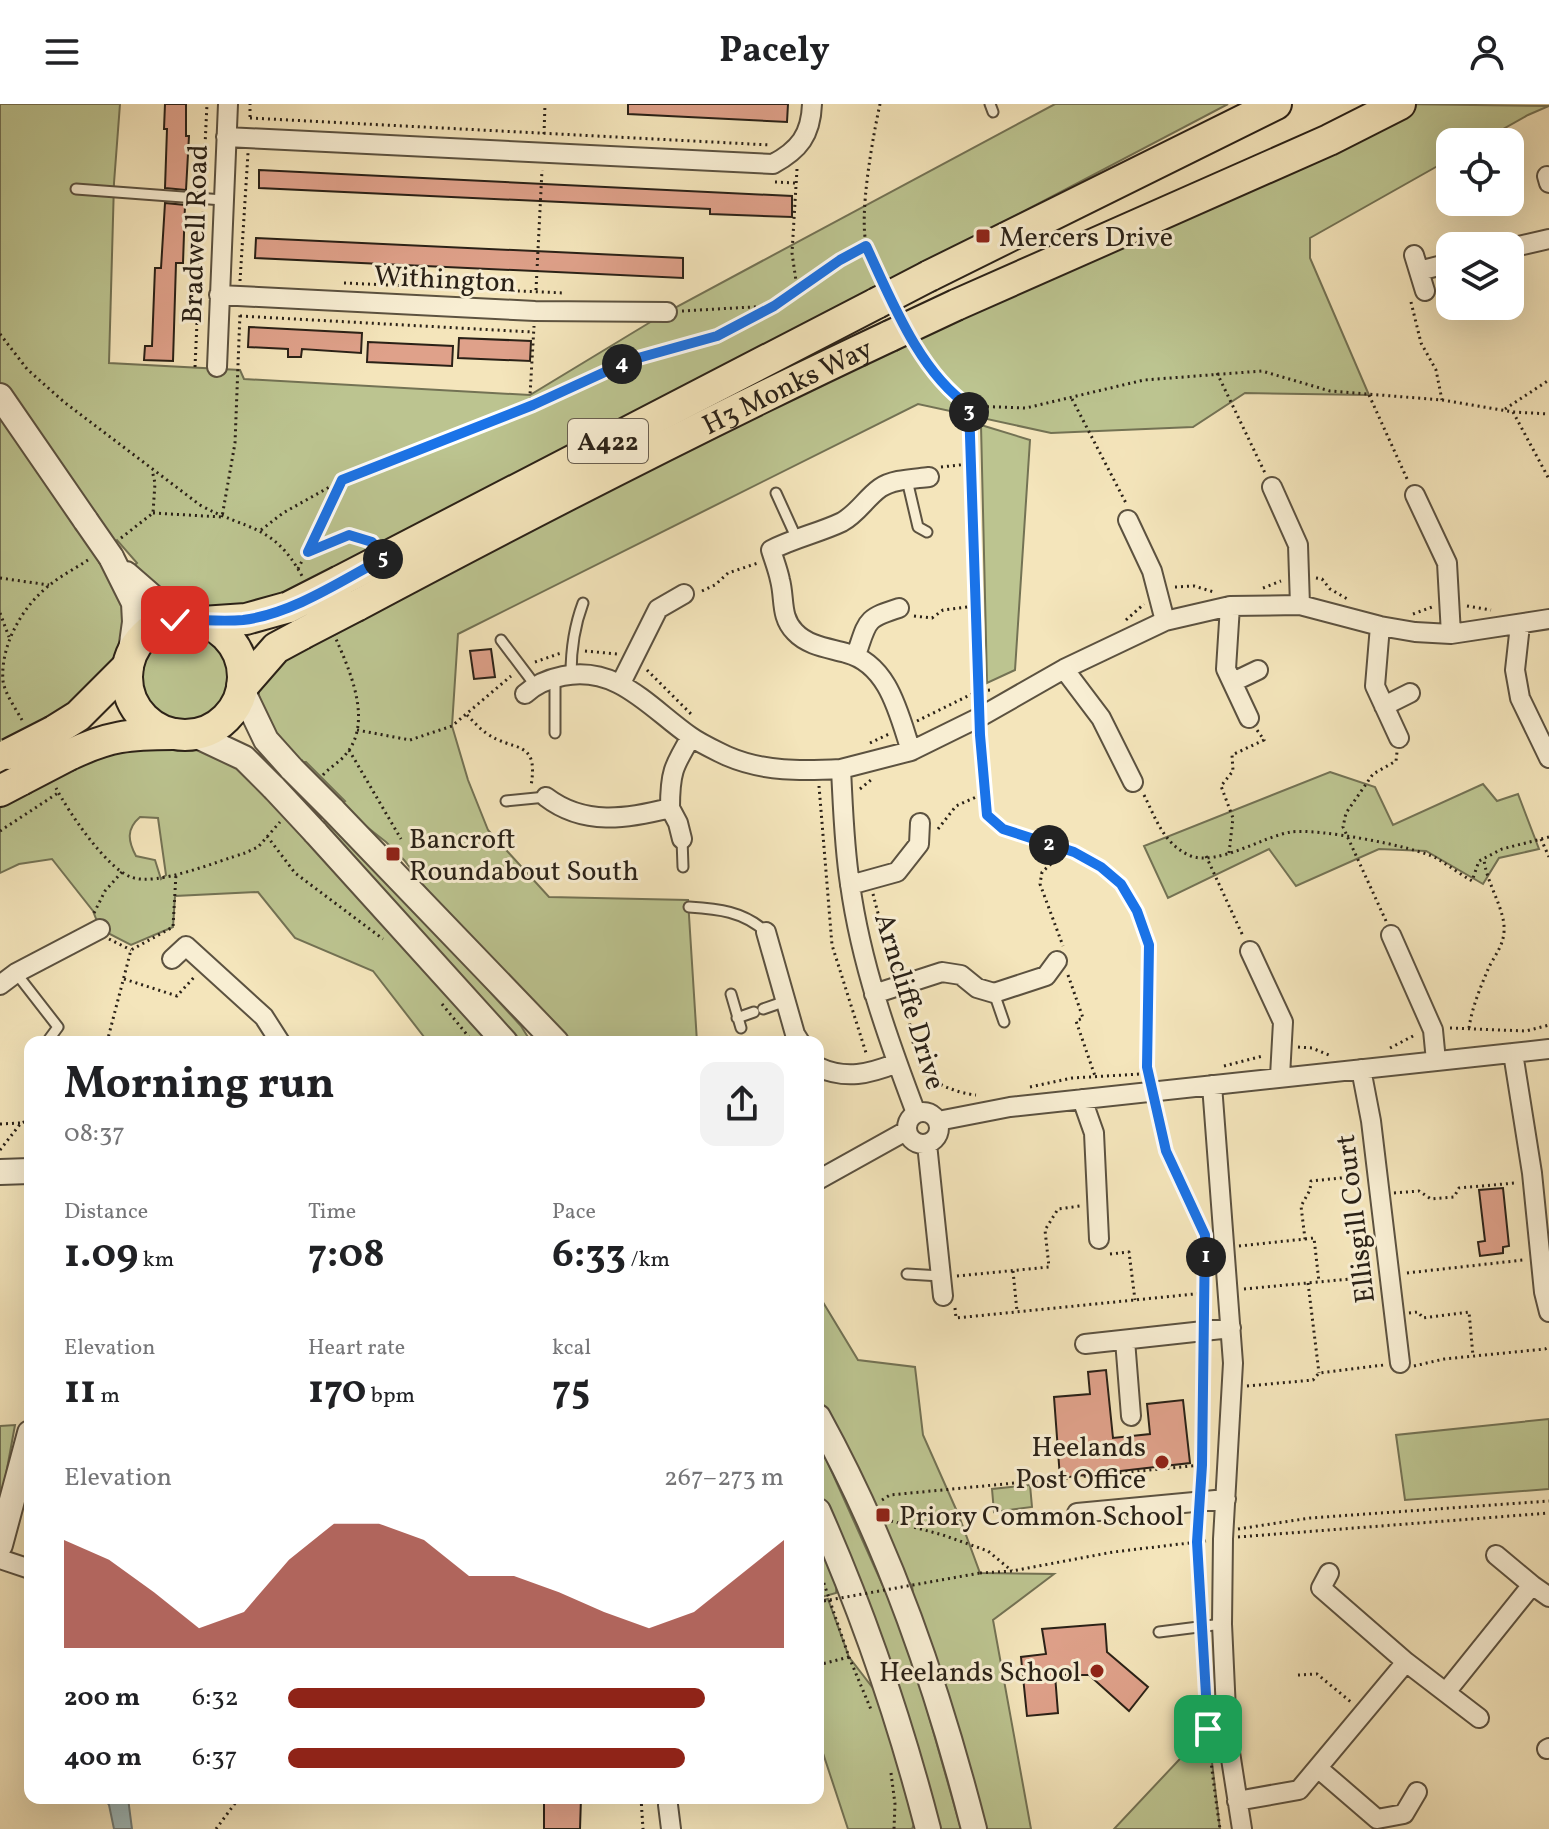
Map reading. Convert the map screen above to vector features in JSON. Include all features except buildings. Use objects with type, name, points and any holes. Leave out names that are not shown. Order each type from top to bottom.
[{"type":"main road","name":"H3 Monks Way","points":[[242,689],[276,648],[302,634],[384,558],[881,296],[929,276],[1276,104]]},
{"type":"main road","name":"H3 Monks Way","points":[[196,621],[246,619],[297,594],[348,593],[584,486],[759,397],[902,339],[956,305],[1329,140],[1400,104]]},
{"type":"main road","name":"A422","points":[[8,771],[78,716],[129,662],[137,644],[161,625],[175,620],[196,621]]},
{"type":"main road","points":[[196,621],[221,631],[235,647],[242,666],[242,689]]},
{"type":"main road","points":[[129,662],[128,684],[138,709],[157,728],[184,734]]},
{"type":"main road","name":"A422","points":[[50,738],[101,740],[130,734],[184,734],[210,729],[224,720],[235,706],[242,689]]},
{"type":"street","name":"Bradwell Road","points":[[217,367],[228,104]]},
{"type":"street","points":[[226,137],[544,142],[773,164],[791,155],[804,139],[812,104]]},
{"type":"street","points":[[1179,152],[1246,104]]},
{"type":"street","points":[[1524,245],[1549,239]]},
{"type":"street","points":[[1417,295],[1416,263],[1436,263]]},
{"type":"street","name":"Withington","points":[[219,295],[535,311],[667,312]]},
{"type":"street","points":[[0,396],[108,551],[146,593],[196,621]]},
{"type":"street","points":[[911,751],[888,687],[877,672],[856,655],[811,644],[796,633],[786,619],[781,582],[771,550],[855,514],[880,488],[929,477]]},
{"type":"street","points":[[1272,487],[1298,545],[1300,605]]},
{"type":"street","points":[[1415,495],[1447,563],[1451,634]]},
{"type":"street","points":[[1128,520],[1152,571],[1165,621]]},
{"type":"street","points":[[108,551],[134,603],[135,622],[129,662]]},
{"type":"street","points":[[621,683],[658,609],[684,594]]},
{"type":"street","points":[[530,689],[563,676],[596,674],[621,683],[691,737],[729,757],[762,767],[799,771],[841,769],[911,751],[980,726],[1064,669],[1165,621],[1230,606],[1300,605],[1380,626],[1451,634],[1549,619]]},
{"type":"street","points":[[1230,606],[1226,669],[1249,718]]},
{"type":"street","points":[[856,655],[867,622],[899,608]]},
{"type":"street","points":[[1520,625],[1515,670],[1520,698],[1549,758]]},
{"type":"street","points":[[1380,626],[1375,686],[1399,738]]},
{"type":"street","points":[[1064,669],[1101,718],[1133,782]]},
{"type":"street","points":[[1233,682],[1258,670]]},
{"type":"street","points":[[242,689],[266,740],[550,1036]]},
{"type":"street","points":[[1384,706],[1410,693]]},
{"type":"street","points":[[184,734],[244,758],[500,1036]]},
{"type":"street","points":[[682,839],[670,808],[670,778],[673,766],[691,737]]},
{"type":"street","name":"Arncliffe Drive","points":[[841,769],[850,885],[874,994],[916,1113]]},
{"type":"street","points":[[538,797],[593,818],[633,817],[670,808]]},
{"type":"street","points":[[850,885],[897,872],[919,844],[920,823]]},
{"type":"street","points":[[0,985],[16,973],[100,929]]},
{"type":"street","points":[[172,959],[186,946],[196,929]]},
{"type":"street","points":[[766,932],[796,1036]]},
{"type":"street","points":[[1391,935],[1433,1030],[1436,1061]]},
{"type":"street","points":[[186,946],[264,1017],[276,1036]]},
{"type":"street","points":[[1250,951],[1283,1022],[1280,1076]]},
{"type":"street","points":[[874,994],[942,972],[961,975],[977,988],[994,993],[1064,969]]},
{"type":"street","points":[[938,1121],[1010,1107],[1082,1099],[1153,1080],[1212,1085],[1549,1049]]},
{"type":"street","points":[[1513,1053],[1549,1312]]},
{"type":"street","points":[[824,1073],[853,1076],[873,1073],[897,1063]]},
{"type":"street","name":"Ellisgill Court","points":[[1361,1069],[1371,1121],[1400,1363]]},
{"type":"street","points":[[1212,1085],[1233,1363],[1226,1499],[1212,1625],[1242,1829]]},
{"type":"street","points":[[1082,1099],[1094,1133],[1099,1239]]},
{"type":"street","points":[[916,1113],[931,1114],[938,1121],[937,1136],[927,1144],[915,1143],[906,1131],[908,1120],[916,1113]]},
{"type":"street","points":[[824,1177],[906,1131]]},
{"type":"street","points":[[927,1144],[945,1289]]},
{"type":"street","points":[[0,1172],[24,1171]]},
{"type":"street","points":[[1085,1344],[1231,1328]]},
{"type":"street","points":[[1125,1340],[1131,1416]]},
{"type":"street","points":[[824,1428],[881,1545],[919,1637],[974,1829]]},
{"type":"street","points":[[0,1545],[24,1455]]},
{"type":"street","points":[[1077,1513],[1226,1499]]},
{"type":"street","points":[[824,1525],[869,1634],[899,1722],[928,1829]]},
{"type":"street","points":[[1496,1555],[1549,1597]]},
{"type":"street","points":[[0,1559],[24,1567]]},
{"type":"street","points":[[1329,1573],[1321,1588],[1406,1662],[1479,1718]]},
{"type":"street","points":[[1446,1692],[1532,1585]]},
{"type":"street","points":[[1237,1801],[1299,1790],[1406,1662]]},
{"type":"street","points":[[1319,1769],[1377,1819],[1404,1814],[1417,1792]]},
{"type":"street","points":[[668,1805],[671,1829]]},
{"type":"lane","points":[[76,189],[223,200]]},
{"type":"lane","points":[[907,480],[918,527],[927,532]]},
{"type":"lane","points":[[776,493],[796,537]]},
{"type":"lane","points":[[555,733],[563,676],[583,603]]},
{"type":"lane","points":[[501,640],[530,689]]},
{"type":"lane","points":[[506,801],[538,797]]},
{"type":"lane","points":[[682,839],[683,867]]},
{"type":"lane","points":[[689,907],[731,912],[753,920],[766,932]]},
{"type":"lane","points":[[16,973],[58,1027],[51,1036]]},
{"type":"lane","points":[[994,993],[1004,1022]]},
{"type":"lane","points":[[731,994],[741,1028]]},
{"type":"lane","points":[[737,1018],[786,1001]]},
{"type":"lane","points":[[907,1274],[945,1289]]},
{"type":"lane","points":[[1159,1632],[1212,1625]]},
{"type":"path","points":[[195,367],[207,104]]},
{"type":"path","points":[[533,405],[530,395],[545,104]]},
{"type":"path","points":[[880,104],[869,171],[866,246],[881,296]]},
{"type":"path","points":[[250,118],[544,142],[779,145],[791,155],[797,166],[792,253],[797,288]]},
{"type":"path","points":[[261,530],[283,513],[342,480],[533,405],[631,360],[717,336],[774,306],[797,288],[866,246]]},
{"type":"path","points":[[334,282],[566,293]]},
{"type":"path","points":[[1417,295],[1421,343],[1436,370],[1442,400]]},
{"type":"path","points":[[667,312],[774,306]]},
{"type":"path","points":[[240,316],[533,332]]},
{"type":"path","points":[[0,334],[27,369],[48,389],[200,505],[222,517],[261,530],[282,546],[298,569]]},
{"type":"path","points":[[902,339],[956,397],[969,406],[1026,408],[1144,380],[1262,371],[1330,391],[1442,400],[1513,412],[1549,414]]},
{"type":"path","points":[[1217,373],[1272,487]]},
{"type":"path","points":[[1504,410],[1549,380]]},
{"type":"path","points":[[1369,395],[1415,495]]},
{"type":"path","points":[[1072,399],[1130,513],[1128,520]]},
{"type":"path","points":[[969,406],[980,726],[987,815],[1003,829],[1074,852],[1101,867],[1121,884],[1137,911],[1149,945],[1147,1013],[1153,1080],[1166,1151],[1205,1235],[1202,1465],[1197,1542],[1212,1625],[1203,1672],[1220,1829]]},
{"type":"path","points":[[1513,412],[1549,479]]},
{"type":"path","points":[[929,477],[936,468],[970,464]]},
{"type":"path","points":[[50,738],[3,683],[2,669],[9,637],[32,603],[49,585],[108,551],[153,513],[155,483],[152,470]]},
{"type":"path","points":[[297,594],[298,569],[342,480]]},
{"type":"path","points":[[308,552],[349,535],[372,542],[384,558]]},
{"type":"path","points":[[684,594],[696,594],[715,585],[728,573],[773,557]]},
{"type":"path","points":[[0,578],[49,585]]},
{"type":"path","points":[[899,608],[918,618],[932,618],[943,610],[975,606]]},
{"type":"path","points":[[0,613],[9,637]]},
{"type":"path","points":[[322,776],[349,750],[355,741],[358,724],[350,673],[334,635]]},
{"type":"path","points":[[467,715],[486,734],[523,748],[532,758],[538,797]]},
{"type":"path","points":[[1229,853],[1233,818],[1221,786],[1233,771],[1232,755],[1264,740],[1249,718]]},
{"type":"path","points":[[968,740],[980,726]]},
{"type":"path","points":[[1391,935],[1343,827],[1346,813],[1373,774],[1396,761],[1399,738]]},
{"type":"path","points":[[349,750],[401,839]]},
{"type":"path","points":[[816,770],[832,945],[873,1073]]},
{"type":"path","points":[[858,800],[861,788],[876,776]]},
{"type":"path","points":[[52,780],[77,822],[122,872],[132,878],[160,879],[245,853],[258,847],[285,817]]},
{"type":"path","points":[[1133,782],[1138,782],[1166,840],[1193,857],[1229,853],[1292,831],[1309,831],[1377,841],[1435,857],[1472,881],[1479,861],[1502,849],[1549,837]]},
{"type":"path","points":[[0,831],[58,793]]},
{"type":"path","points":[[267,836],[295,873],[392,947]]},
{"type":"path","points":[[1541,839],[1549,857]]},
{"type":"path","points":[[1052,846],[1051,864],[1042,872],[1040,884],[1064,969],[1083,1018],[1076,1021],[1095,1076]]},
{"type":"path","points":[[1205,856],[1250,951]]},
{"type":"path","points":[[1469,1028],[1471,1012],[1502,945],[1505,929],[1485,874],[1484,859]]},
{"type":"path","points":[[108,1036],[131,950],[173,927],[176,874]]},
{"type":"path","points":[[870,880],[892,967],[902,985],[918,1062],[929,1077],[964,1094],[981,1096]]},
{"type":"path","points":[[122,979],[177,996],[207,963]]},
{"type":"path","points":[[435,995],[468,1036]]},
{"type":"path","points":[[1379,1053],[1433,1030],[1526,1031],[1549,1025]]},
{"type":"path","points":[[1218,1067],[1283,1050],[1312,1048],[1332,1056]]},
{"type":"path","points":[[1029,1087],[1095,1076],[1153,1080]]},
{"type":"path","points":[[0,1124],[24,1122]]},
{"type":"path","points":[[0,1150],[21,1123]]},
{"type":"path","points":[[1305,1239],[1301,1206],[1310,1190],[1311,1181],[1376,1174]]},
{"type":"path","points":[[1378,1195],[1419,1191],[1431,1199],[1454,1197],[1459,1188],[1533,1181]]},
{"type":"path","points":[[1099,1204],[1058,1209],[1045,1230],[1049,1267],[1013,1271],[945,1289],[956,1318],[1206,1293]]},
{"type":"path","points":[[1224,1248],[1314,1238],[1319,1282]]},
{"type":"path","points":[[1099,1239],[1109,1254],[1129,1252],[1135,1300]]},
{"type":"path","points":[[1013,1271],[1018,1312]]},
{"type":"path","points":[[1308,1283],[1319,1373]]},
{"type":"path","points":[[1393,1315],[1418,1312],[1423,1318],[1469,1312],[1473,1356]]},
{"type":"path","points":[[1012,1571],[988,1551],[890,1521],[882,1500],[890,1495],[1202,1465]]},
{"type":"path","points":[[824,1601],[980,1573],[1012,1571],[1113,1552],[1197,1542],[1310,1518],[1549,1501]]},
{"type":"path","points":[[1223,1535],[1549,1513]]},
{"type":"path","points":[[824,1584],[872,1713]]},
{"type":"path","points":[[824,1663],[849,1657]]},
{"type":"path","points":[[1298,1675],[1318,1675],[1364,1713]]},
{"type":"path","points":[[890,1768],[895,1804],[894,1829]]},
{"type":"path","points":[[216,1829],[235,1804]]},
{"type":"path","points":[[641,1804],[643,1829]]},
{"type":"green space","points":[[0,104],[120,104],[114,183],[109,363],[240,370],[244,379],[530,395],[667,312],[1055,104],[1228,104],[280,602],[219,609],[175,601],[133,567],[137,563],[117,540],[105,549],[134,603],[130,658],[0,759]]},
{"type":"green space","points":[[1400,104],[1549,106],[1505,128],[1436,128],[1436,167],[1310,238],[1310,258],[1369,395],[1245,393],[1193,427],[1051,433],[918,404],[458,634],[452,726],[468,780],[488,830],[549,897],[688,900],[697,1036],[565,1036],[441,908],[404,860],[339,805],[345,801],[306,762],[298,762],[283,745],[266,717],[258,685],[282,657],[362,620],[446,558]]},
{"type":"green space","points":[[981,425],[1030,440],[1015,670],[987,683]]},
{"type":"green space","points":[[185,635],[202,638],[217,648],[227,663],[230,680],[227,697],[217,712],[202,722],[185,725],[168,722],[153,712],[143,697],[140,680],[143,663],[153,648],[168,638]]},
{"type":"green space","points":[[101,740],[213,742],[499,1036],[423,1036],[373,971],[295,938],[258,892],[175,896],[173,927],[131,945],[100,929],[93,911],[52,859],[19,864],[0,873],[0,785]],"holes":[[[140,817],[158,818],[166,875],[161,879],[155,860],[136,856],[131,845],[132,826]]]},
{"type":"green space","points":[[1330,772],[1375,787],[1393,825],[1483,784],[1497,801],[1518,794],[1539,849],[1499,858],[1483,884],[1426,851],[1379,849],[1296,886],[1269,849],[1168,898],[1144,846]]},
{"type":"green space","points":[[326,820],[461,960],[527,1036],[509,1036],[318,827]]},
{"type":"green space","points":[[824,1304],[858,1360],[915,1367],[923,1435],[980,1573],[1054,1574],[993,1620],[1031,1829],[974,1829],[919,1637],[912,1586],[881,1545],[824,1424]]},
{"type":"green space","points":[[1549,1419],[1549,1489],[1405,1500],[1396,1435]]},
{"type":"green space","points":[[15,1425],[0,1507],[0,1426]]},
{"type":"green space","points":[[824,1454],[891,1604],[918,1678],[961,1829],[937,1829],[852,1565],[824,1506]]},
{"type":"green space","points":[[1030,1485],[1032,1507],[994,1512],[992,1489]]},
{"type":"green space","points":[[824,1525],[839,1560],[836,1593],[824,1596]]},
{"type":"green space","points":[[828,1599],[849,1657],[899,1722],[916,1819],[912,1829],[848,1829],[824,1756],[824,1600]]},
{"type":"green space","points":[[1208,1729],[1220,1829],[1114,1829]]},
{"type":"water","points":[[129,1804],[132,1829],[114,1829],[109,1805]]},
{"type":"place","name":"Mercers Drive","points":[[983,236]]},
{"type":"place","name":"Bancroft Roundabout South","points":[[393,854]]},
{"type":"place","name":"Heelands Post Office","points":[[1162,1462]]},
{"type":"place","name":"Priory Common School","points":[[883,1515]]},
{"type":"place","name":"Heelands School","points":[[1097,1671]]},
{"type":"route","points":[[175,620],[246,619],[289,607],[384,558],[372,542],[349,535],[308,552],[342,480],[533,405],[631,360],[717,336],[774,306],[797,288],[866,246],[913,342],[956,397],[969,406],[980,735],[987,815],[1003,829],[1074,852],[1101,867],[1121,884],[1137,911],[1149,945],[1147,1067],[1166,1151],[1205,1235],[1202,1465],[1197,1542],[1208,1729]]}]
